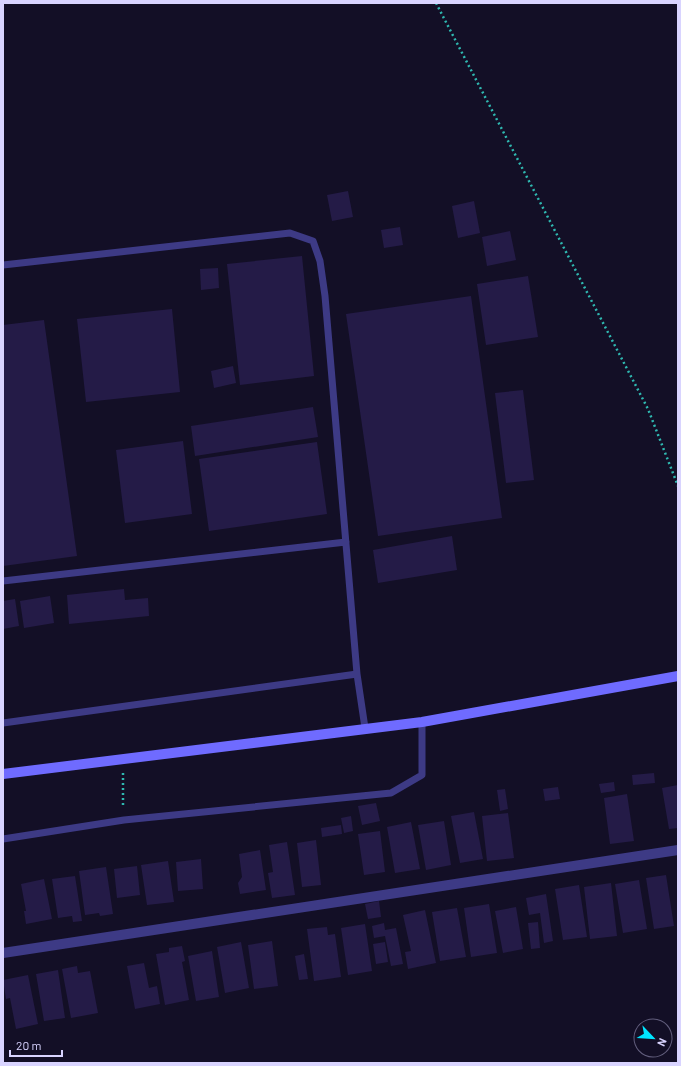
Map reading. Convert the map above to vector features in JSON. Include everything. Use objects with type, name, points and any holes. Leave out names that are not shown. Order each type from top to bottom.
[{"type":"main road","points":[[3,774],[422,722],[678,676]]},
{"type":"street","points":[[3,953],[678,850]]},
{"type":"lane","points":[[3,265],[290,233],[313,241],[320,261],[325,296],[356,674],[365,728]]},
{"type":"lane","points":[[3,581],[346,542]]},
{"type":"lane","points":[[3,723],[356,674]]},
{"type":"lane","points":[[3,839],[124,820],[391,793],[422,775],[422,722]]},
{"type":"path","points":[[436,3],[648,409],[678,486]]},
{"type":"path","points":[[123,758],[124,820]]},
{"type":"building","points":[[348,191],[353,217],[332,221],[327,195]]},
{"type":"building","points":[[474,201],[480,233],[458,238],[452,206]]},
{"type":"building","points":[[400,227],[403,245],[384,248],[381,230]]},
{"type":"building","points":[[510,231],[516,260],[487,266],[482,237]]},
{"type":"building","points":[[302,256],[314,376],[240,385],[227,264]]},
{"type":"building","points":[[218,268],[219,288],[201,290],[200,269]]},
{"type":"building","points":[[528,276],[538,337],[486,345],[477,284]]},
{"type":"building","points":[[471,296],[502,518],[378,536],[346,314]]},
{"type":"building","points":[[172,309],[180,392],[86,402],[77,319]]},
{"type":"building","points":[[44,320],[77,556],[3,566],[3,325]]},
{"type":"building","points":[[233,366],[236,383],[214,388],[211,371]]},
{"type":"building","points":[[523,390],[534,480],[506,483],[495,393]]},
{"type":"building","points":[[313,407],[318,437],[195,456],[191,426]]},
{"type":"building","points":[[183,441],[192,514],[125,523],[116,450]]},
{"type":"building","points":[[317,442],[327,514],[209,531],[199,459]]},
{"type":"building","points":[[452,536],[457,570],[378,583],[373,550]]},
{"type":"building","points":[[124,589],[125,600],[148,598],[149,616],[69,624],[67,595]]},
{"type":"building","points":[[50,596],[54,623],[24,628],[20,601]]},
{"type":"building","points":[[15,599],[19,626],[3,629],[3,601]]},
{"type":"building","points":[[654,773],[655,783],[633,785],[632,775]]},
{"type":"building","points":[[614,782],[615,791],[601,793],[599,784]]},
{"type":"building","points":[[678,785],[678,828],[669,829],[662,788]]},
{"type":"building","points":[[558,787],[560,799],[545,801],[543,789]]},
{"type":"building","points":[[505,789],[508,809],[500,811],[497,790]]},
{"type":"building","points":[[627,794],[634,841],[610,844],[604,798]]},
{"type":"building","points":[[376,803],[380,821],[362,825],[358,806]]},
{"type":"building","points":[[474,812],[483,859],[460,863],[451,816]]},
{"type":"building","points":[[508,813],[514,858],[487,861],[482,816]]},
{"type":"building","points":[[351,816],[353,831],[344,833],[341,818]]},
{"type":"building","points":[[444,821],[451,865],[426,870],[418,825]]},
{"type":"building","points":[[411,822],[420,869],[395,873],[387,827]]},
{"type":"building","points":[[341,825],[342,834],[322,837],[321,828]]},
{"type":"building","points":[[380,831],[385,872],[364,875],[358,834]]},
{"type":"building","points":[[316,840],[321,885],[302,887],[297,843]]},
{"type":"building","points":[[287,842],[295,895],[272,898],[268,873],[273,872],[269,845]]},
{"type":"building","points":[[260,850],[266,890],[240,894],[238,883],[242,877],[239,854]]},
{"type":"building","points":[[201,859],[203,889],[178,891],[176,862]]},
{"type":"building","points":[[168,861],[174,902],[147,905],[141,865]]},
{"type":"building","points":[[137,866],[140,895],[117,898],[114,869]]},
{"type":"building","points":[[106,867],[113,914],[100,916],[99,913],[85,915],[79,871]]},
{"type":"building","points":[[666,875],[674,926],[654,929],[646,878]]},
{"type":"building","points":[[75,876],[82,921],[73,922],[72,916],[58,918],[52,879]]},
{"type":"building","points":[[44,879],[52,919],[26,924],[24,911],[26,911],[21,884]]},
{"type":"building","points":[[639,880],[647,929],[623,933],[615,884]]},
{"type":"building","points":[[611,883],[617,936],[590,939],[584,887]]},
{"type":"building","points":[[579,885],[587,937],[563,940],[555,889]]},
{"type":"building","points":[[546,894],[553,941],[544,943],[540,913],[529,915],[526,898]]},
{"type":"building","points":[[379,901],[381,917],[368,919],[365,904]]},
{"type":"building","points":[[489,904],[497,953],[471,957],[464,908]]},
{"type":"building","points":[[516,907],[523,949],[503,953],[495,911]]},
{"type":"building","points":[[457,908],[466,957],[440,961],[432,912]]},
{"type":"building","points":[[425,910],[436,963],[408,969],[405,952],[411,951],[403,915]]},
{"type":"building","points":[[538,922],[540,948],[531,949],[528,923]]},
{"type":"building","points":[[384,923],[385,930],[396,928],[403,964],[391,966],[385,936],[374,938],[372,926]]},
{"type":"building","points":[[365,924],[372,971],[348,975],[341,928]]},
{"type":"building","points":[[327,927],[328,935],[335,934],[341,977],[314,981],[307,929]]},
{"type":"building","points":[[272,941],[278,986],[254,989],[248,945]]},
{"type":"building","points":[[241,942],[249,988],[225,993],[217,947]]},
{"type":"building","points":[[385,942],[388,962],[376,964],[373,944]]},
{"type":"building","points":[[182,946],[185,961],[182,962],[189,1000],[165,1005],[156,954],[169,952],[169,948]]},
{"type":"building","points":[[212,951],[219,997],[196,1001],[188,956]]},
{"type":"building","points":[[304,954],[308,979],[299,980],[295,956]]},
{"type":"building","points":[[144,963],[149,988],[157,986],[160,1004],[135,1009],[127,966]]},
{"type":"building","points":[[77,966],[78,973],[90,971],[98,1013],[71,1018],[62,969]]},
{"type":"building","points":[[58,970],[65,1018],[44,1021],[36,974]]},
{"type":"building","points":[[28,975],[38,1024],[16,1029],[10,998],[6,999],[3,980]]}]
